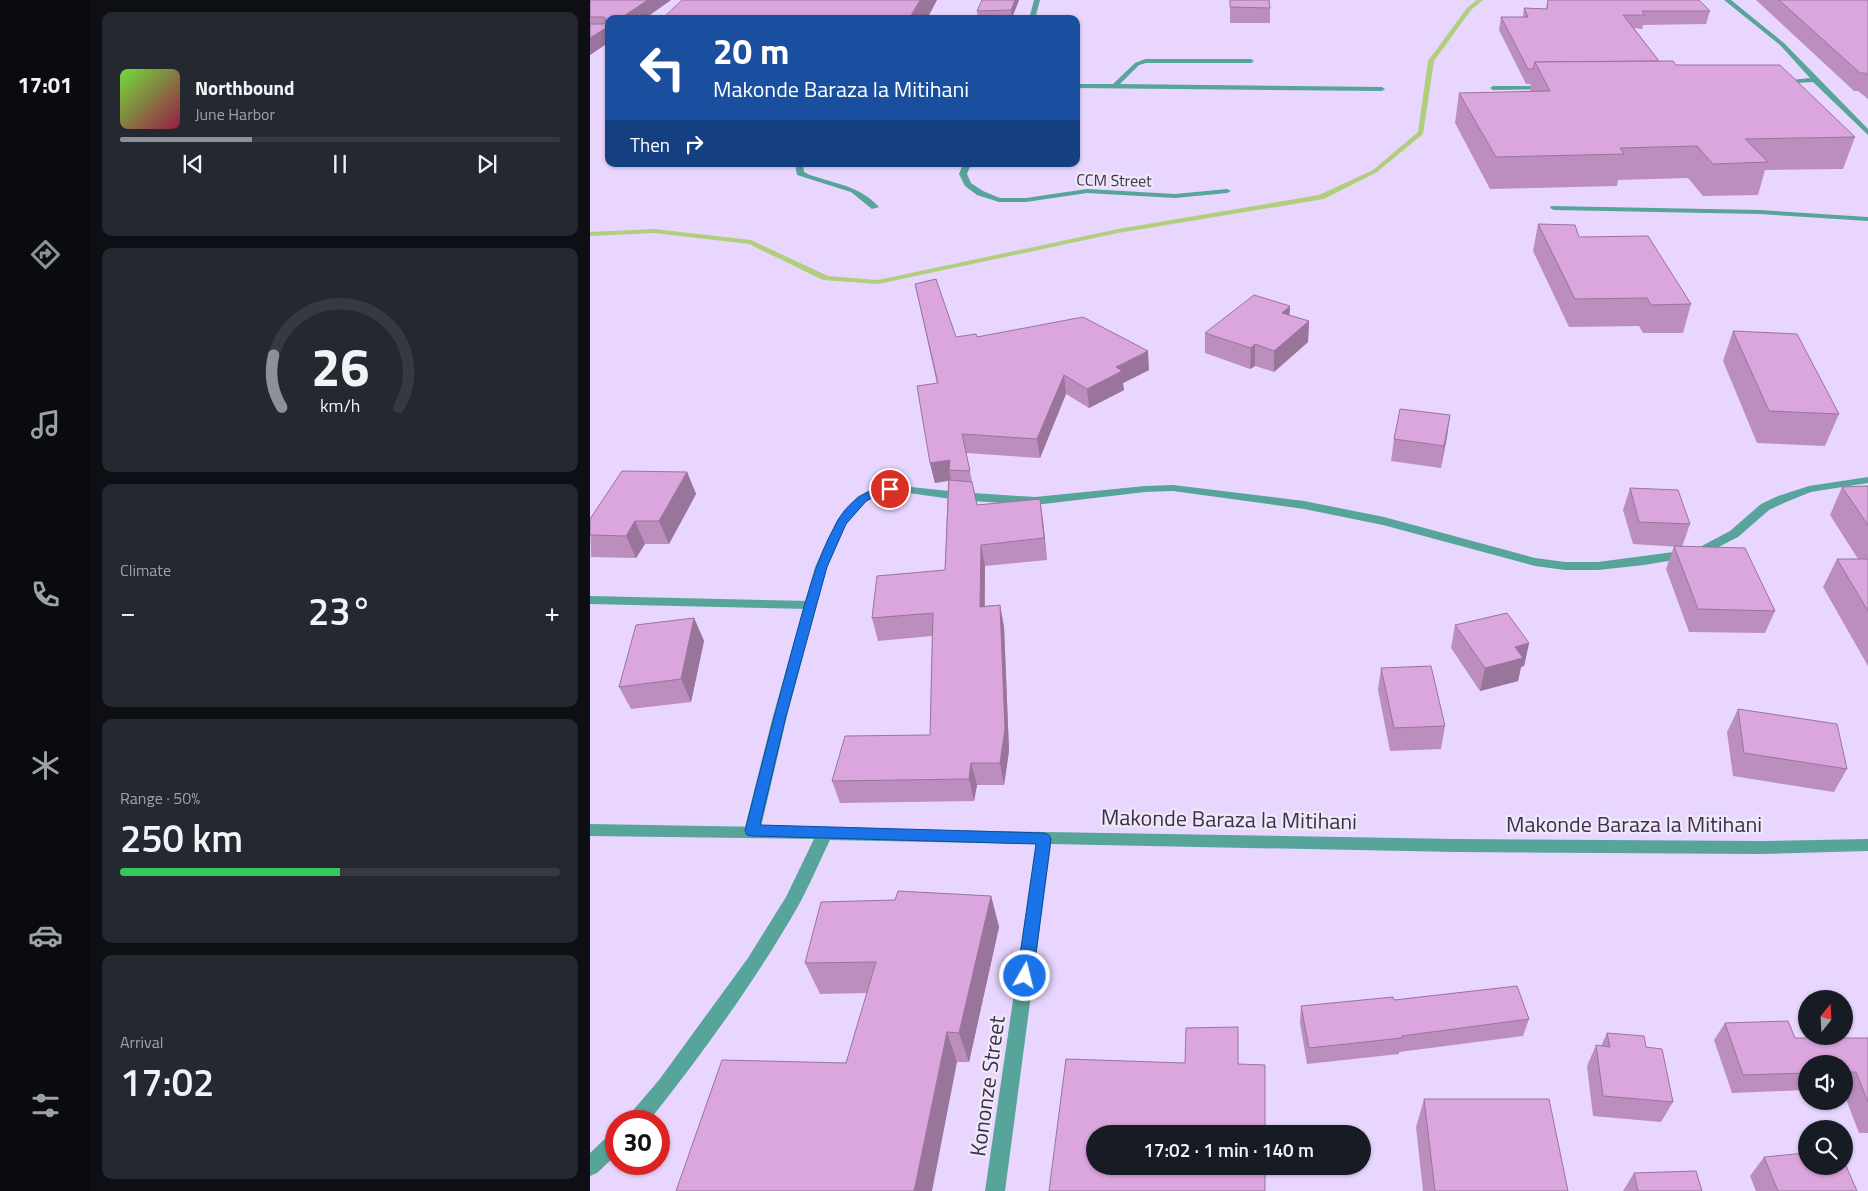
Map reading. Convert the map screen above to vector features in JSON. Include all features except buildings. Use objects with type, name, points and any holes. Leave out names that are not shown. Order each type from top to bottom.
[{"type":"street","points":[[1033,15],[1038,0]]},
{"type":"street","points":[[1727,0],[1782,44],[1815,80],[1868,132]]},
{"type":"street","points":[[1114,87],[1137,64],[1145,61],[1251,61]]},
{"type":"street","points":[[1770,83],[1815,80]]},
{"type":"street","points":[[1080,86],[1382,89]]},
{"type":"street","points":[[1493,88],[1556,88]]},
{"type":"street","points":[[799,167],[800,173],[810,179],[860,194],[875,207]]},
{"type":"street","name":"CCM Street","points":[[966,167],[963,174],[968,184],[980,193],[999,200],[1026,200],[1087,191],[1174,196],[1228,191]]},
{"type":"street","points":[[1554,208],[1752,212],[1868,219]]},
{"type":"street","points":[[752,831],[809,605],[821,567],[841,523],[862,499],[876,491],[890,489],[958,496],[1035,500],[1074,498],[1144,488],[1173,488],[1304,505],[1384,521],[1535,562],[1573,566],[1598,566],[1699,552],[1734,534],[1765,508],[1782,499],[1809,490],[1868,480]]},
{"type":"street","points":[[590,600],[809,605]]},
{"type":"street","name":"Makonde Baraza la Mitihani","points":[[590,830],[752,831],[1044,839],[1465,846],[1868,845]]},
{"type":"street","points":[[646,1110],[754,963],[792,902],[826,833]]},
{"type":"street","name":"Kononze Street","points":[[995,1191],[1044,839]]},
{"type":"street","points":[[590,1166],[605,1152]]},
{"type":"waterway","points":[[590,234],[654,231],[751,242],[826,278],[878,282],[1118,231],[1321,197],[1375,171],[1421,133],[1431,61],[1469,9],[1480,0]]},
{"type":"route","points":[[890,489],[876,491],[862,499],[841,523],[821,567],[809,605],[752,831],[1044,839],[1025,976]]}]
